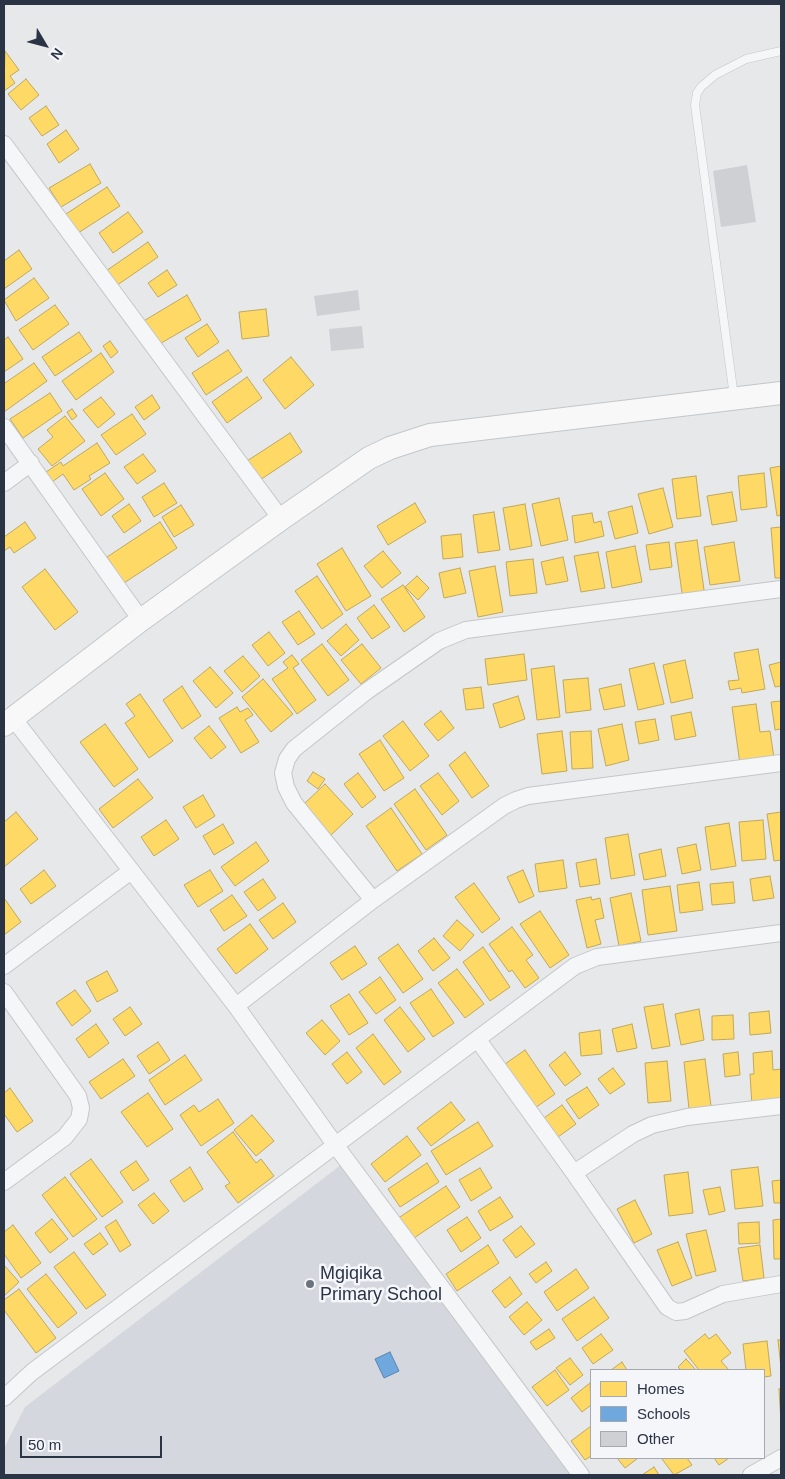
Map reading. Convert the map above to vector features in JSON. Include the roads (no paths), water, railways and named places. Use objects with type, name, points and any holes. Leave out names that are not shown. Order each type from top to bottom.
[{"type":"street","points":[[4,144],[281,519]]},
{"type":"street","points":[[581,1475],[336,1146],[236,1006],[131,871],[8,722],[141,620],[281,519],[369,458],[409,440],[781,393]]},
{"type":"street","points":[[4,427],[141,620]]},
{"type":"street","points":[[4,483],[31,463]]},
{"type":"street","points":[[373,900],[294,803],[286,788],[283,773],[287,759],[294,749],[367,691],[439,641],[466,630],[781,589]]},
{"type":"street","points":[[236,1006],[373,900],[504,806],[516,800],[528,796],[781,763]]},
{"type":"street","points":[[4,966],[131,871]]},
{"type":"street","points":[[4,1398],[32,1372],[575,966],[597,957],[781,933]]},
{"type":"street","points":[[4,992],[78,1096],[81,1108],[79,1119],[65,1137],[4,1182]]},
{"type":"street","points":[[478,1040],[574,1173],[667,1307],[676,1312],[685,1311],[723,1294],[781,1284]]},
{"type":"street","points":[[574,1173],[633,1134],[652,1125],[687,1117],[781,1106]]},
{"type":"street","points":[[751,1475],[781,1458]]},
{"type":"lane","points":[[734,399],[695,105],[697,93],[715,74],[746,59],[781,51]]},
{"type":"place","name":"Mgiqika Primary School","points":[[310,1284]]}]
